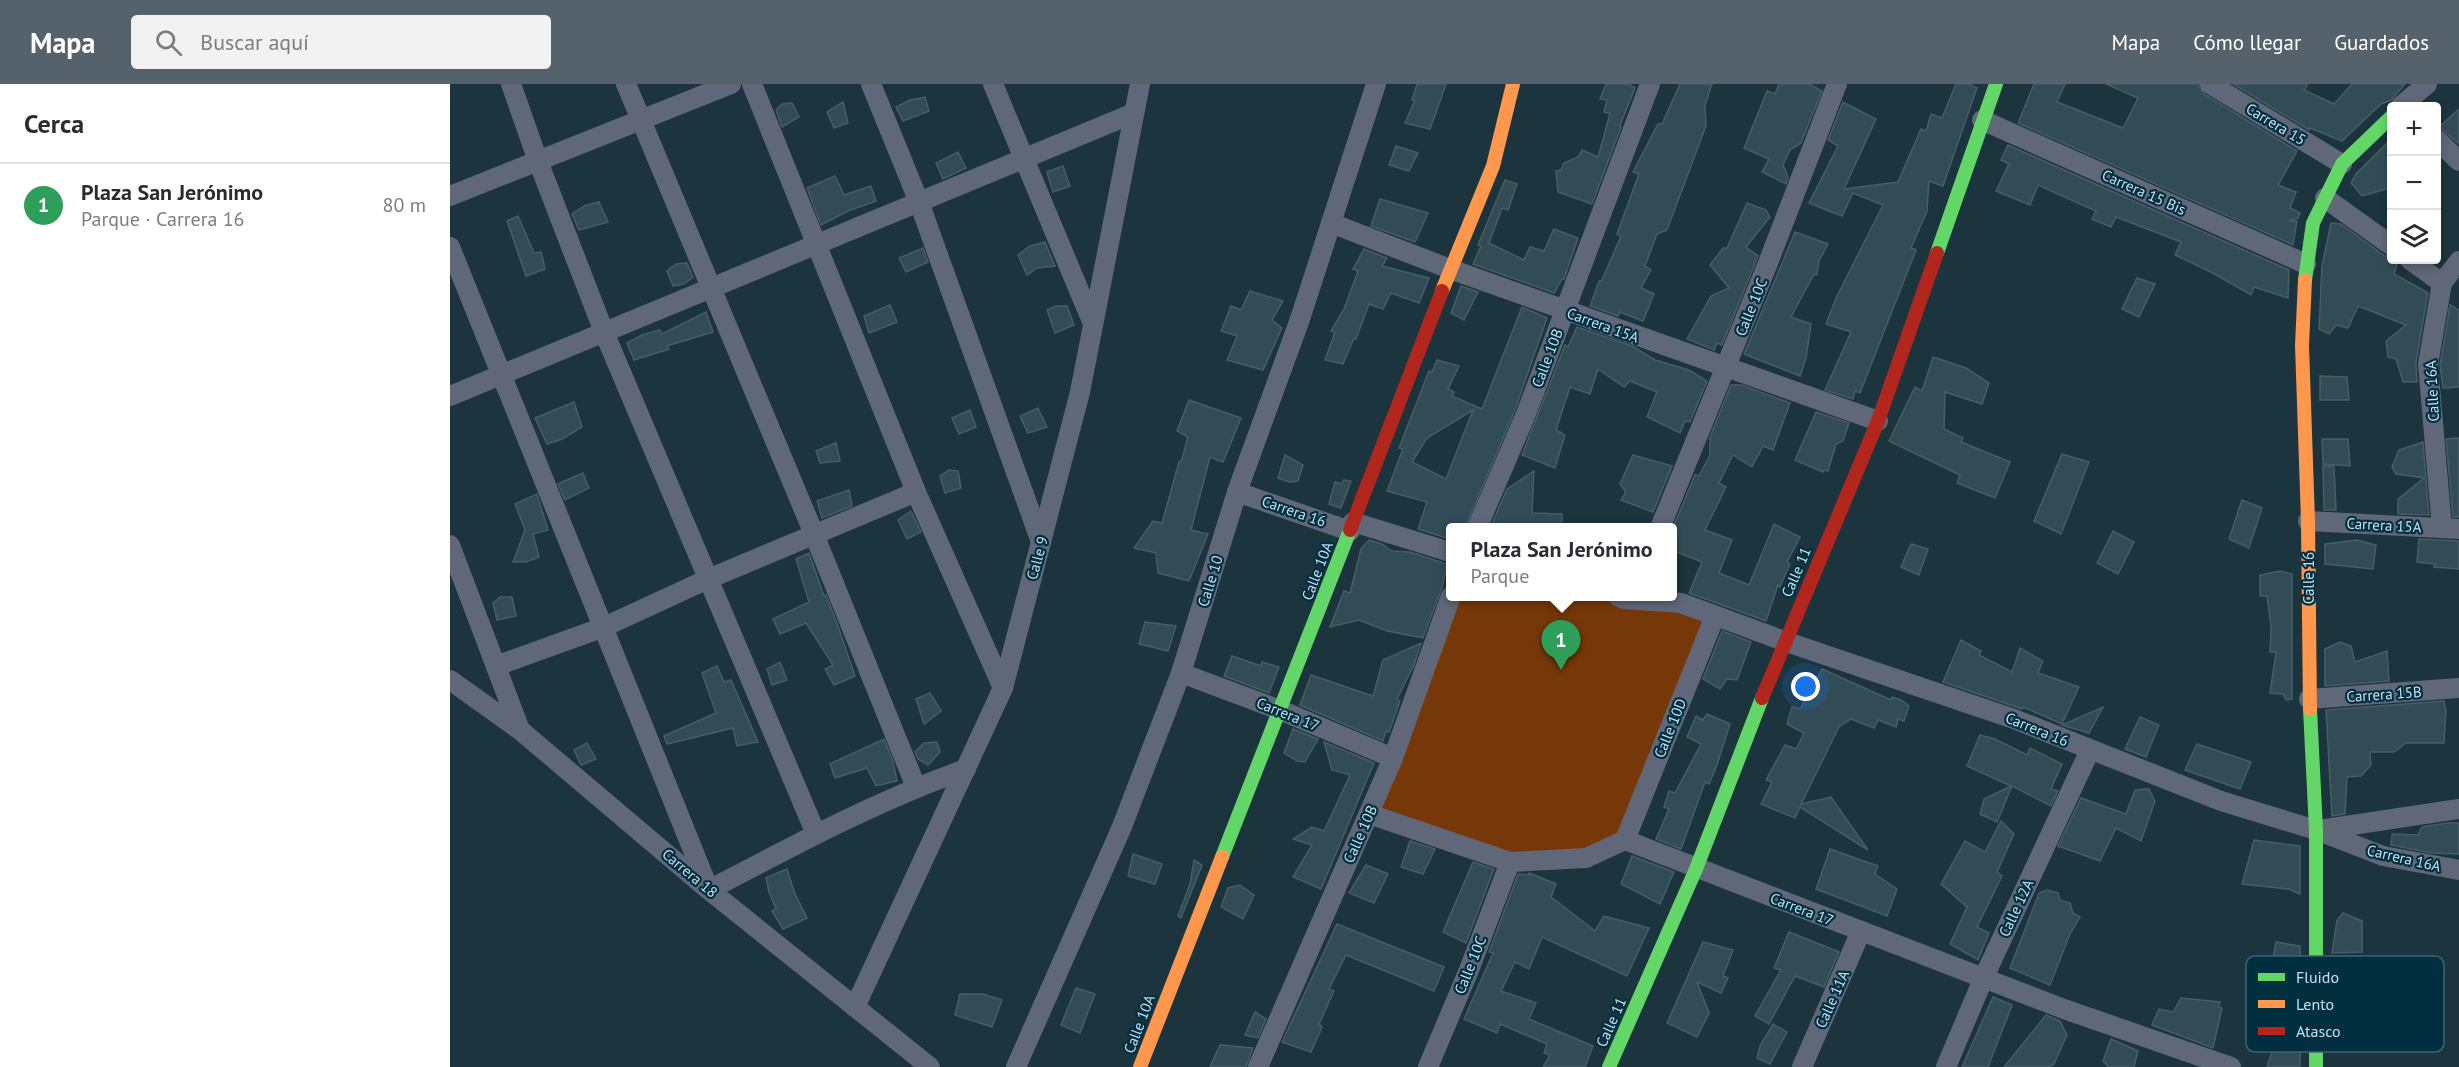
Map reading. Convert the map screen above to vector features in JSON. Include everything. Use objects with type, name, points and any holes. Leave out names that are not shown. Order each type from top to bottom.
[{"type":"street","points":[[511,84],[604,332],[816,834]]},
{"type":"street","points":[[626,84],[814,534],[916,787]]},
{"type":"street","points":[[450,196],[731,84]]},
{"type":"street","points":[[752,84],[916,492],[1003,688]]},
{"type":"street","points":[[871,84],[920,202],[1041,542]]},
{"type":"street","points":[[993,84],[1093,324]]},
{"type":"street","name":"Calle 9","points":[[855,1007],[1003,688],[1080,392],[1140,84]]},
{"type":"street","name":"Calle 10","points":[[1016,1067],[1121,829],[1181,674],[1237,492],[1300,319],[1376,84]]},
{"type":"street","name":"Calle 10A","points":[[1140,1067],[1450,269],[1493,166],[1513,84]]},
{"type":"street","name":"Calle 10B","points":[[1479,523],[1526,414],[1650,84]]},
{"type":"street","name":"Calle 10C","points":[[1662,523],[1726,368],[1837,84]]},
{"type":"street","name":"Calle 11","points":[[1610,1067],[1696,869],[1784,641],[1878,421],[1996,84]]},
{"type":"street","name":"Carrera 15","points":[[2210,84],[2342,164]]},
{"type":"street","name":"Calle 16","points":[[2408,102],[2427,84]]},
{"type":"street","points":[[450,396],[1134,113]]},
{"type":"street","name":"Carrera 15 Bis","points":[[1982,120],[2306,264]]},
{"type":"street","name":"Calle 16","points":[[2316,956],[2316,830],[2309,699],[2308,521],[2302,345],[2306,264],[2313,224],[2342,164],[2387,121]]},
{"type":"street","points":[[2441,144],[2459,161]]},
{"type":"street","points":[[2325,198],[2387,243]]},
{"type":"street","name":"Carrera 15A","points":[[1331,223],[1565,311],[1878,421]]},
{"type":"street","points":[[450,247],[709,890],[816,834],[916,787],[966,769]]},
{"type":"street","name":"Calle 16A","points":[[2450,529],[2428,364],[2442,283],[2459,261]]},
{"type":"street","points":[[2416,264],[2442,283]]},
{"type":"street","points":[[496,666],[604,627],[708,579],[916,492]]},
{"type":"street","name":"Carrera 16","points":[[1237,492],[1446,551]]},
{"type":"street","name":"Carrera 15A","points":[[2308,521],[2450,529]]},
{"type":"street","points":[[450,545],[520,730]]},
{"type":"street","name":"Calle 10B","points":[[1258,1067],[1393,758],[1450,601]]},
{"type":"street","name":"Carrera 16","points":[[1662,601],[1681,603],[1784,641],[2014,719],[2221,801],[2316,830],[2426,816],[2459,809]]},
{"type":"street","name":"Calle 10D","points":[[1625,840],[1715,616]]},
{"type":"street","name":"Carrera 17","points":[[1181,674],[1280,710],[1393,758]]},
{"type":"street","name":"Carrera 18","points":[[450,680],[520,730],[709,890],[930,1067]]},
{"type":"street","name":"Carrera 15B","points":[[2309,699],[2459,688]]},
{"type":"street","name":"Calle 12A","points":[[1946,1067],[1984,978],[2090,750]]},
{"type":"street","points":[[1369,814],[1510,862],[1586,858],[1625,840]]},
{"type":"street","name":"Carrera 16A","points":[[2316,830],[2383,856],[2459,870]]},
{"type":"street","name":"Carrera 17","points":[[1625,840],[2064,1009],[2231,1067]]},
{"type":"street","name":"Calle 10C","points":[[1428,1067],[1469,970],[1510,862]]},
{"type":"street","name":"Calle 11A","points":[[1802,1067],[1861,931]]},
{"type":"shaded area","points":[[1453,601],[1631,601],[1715,618],[1625,836],[1585,854],[1515,860],[1374,811]]},
{"type":"building","points":[[1417,84],[1446,84],[1430,129],[1405,123],[1415,100],[1412,100]]},
{"type":"building","points":[[1606,84],[1629,84],[1635,88],[1592,204],[1558,192],[1556,171],[1561,170],[1564,163],[1578,157],[1582,150],[1598,157],[1610,114],[1604,112],[1607,100],[1600,99]]},
{"type":"building","points":[[1680,84],[1712,84],[1705,105],[1706,126],[1667,230],[1657,234],[1645,266],[1651,270],[1641,288],[1654,294],[1643,321],[1620,312],[1618,316],[1590,306],[1599,281],[1602,280],[1621,236],[1617,234],[1639,174],[1633,172],[1658,124],[1662,124]]},
{"type":"building","points":[[1779,84],[1809,84],[1822,91],[1801,143],[1790,150],[1783,165],[1788,177],[1786,184],[1762,172],[1769,159],[1744,148],[1767,91],[1775,94]]},
{"type":"building","points":[[1956,84],[1968,84],[1977,88],[1943,186],[1929,181],[1927,211],[1911,248],[1916,250],[1860,393],[1855,391],[1853,399],[1825,390],[1851,332],[1826,324],[1836,298],[1883,205],[1853,193],[1842,216],[1809,203],[1838,146],[1828,140],[1843,102],[1876,119],[1844,189],[1898,182],[1921,129],[1926,131],[1931,114],[1942,118]]},
{"type":"building","points":[[2034,84],[2065,84],[2057,102],[2123,128],[2138,98],[2106,84],[2198,84],[2204,94],[2297,151],[2278,185],[2296,192],[2290,208],[2300,213],[2298,218],[2289,221],[2297,221],[2293,245],[2018,123]]},
{"type":"building","points":[[2233,84],[2308,84],[2304,90],[2334,104],[2352,84],[2405,84],[2391,100],[2381,104],[2342,141],[2310,128],[2309,130]]},
{"type":"building","points":[[925,97],[929,111],[903,121],[896,107],[910,100]]},
{"type":"building","points":[[843,102],[848,123],[834,128],[827,112]]},
{"type":"building","points":[[792,103],[799,117],[782,127],[776,110],[782,104]]},
{"type":"building","points":[[2459,109],[2459,144],[2441,129],[2441,125]]},
{"type":"building","points":[[2387,143],[2386,189],[2362,196],[2351,183],[2356,174]]},
{"type":"building","points":[[2008,145],[2289,270],[2288,298],[2254,287],[2251,295],[2175,255],[2181,242],[2116,217],[2111,227],[2092,219],[2096,211],[2038,185],[2030,205],[1996,191],[2009,164],[2001,160]]},
{"type":"building","points":[[1396,146],[1418,153],[1409,171],[1389,165]]},
{"type":"building","points":[[958,152],[966,168],[943,179],[936,163]]},
{"type":"building","points":[[1063,166],[1070,186],[1053,192],[1047,172]]},
{"type":"building","points":[[835,176],[844,195],[871,186],[876,201],[848,211],[821,225],[807,188]]},
{"type":"building","points":[[1505,180],[1517,184],[1508,210],[1502,208],[1489,243],[1524,260],[1530,247],[1544,251],[1554,229],[1578,238],[1564,279],[1554,293],[1473,264],[1481,246],[1478,245]]},
{"type":"building","points":[[1380,199],[1428,213],[1415,242],[1371,226]]},
{"type":"building","points":[[599,202],[608,222],[579,230],[572,214],[584,206]]},
{"type":"building","points":[[1747,203],[1766,210],[1770,217],[1746,247],[1758,256],[1722,345],[1717,343],[1714,350],[1687,339],[1711,296],[1729,288],[1710,265],[1723,248],[1727,248]]},
{"type":"building","points":[[518,216],[534,253],[541,252],[545,269],[526,276],[507,221]]},
{"type":"building","points":[[2331,223],[2341,224],[2387,257],[2387,264],[2397,264],[2394,274],[2428,293],[2416,362],[2417,382],[2403,382],[2396,359],[2388,357],[2386,341],[2406,325],[2358,306],[2348,328],[2336,325],[2329,334],[2319,329],[2322,266]]},
{"type":"building","points":[[1795,232],[1828,244],[1819,261],[1817,275],[1814,274],[1791,317],[1811,324],[1806,358],[1800,376],[1744,354]]},
{"type":"building","points":[[1045,242],[1055,266],[1037,268],[1027,275],[1018,255],[1030,246]]},
{"type":"building","points":[[923,248],[928,262],[906,272],[899,258]]},
{"type":"building","points":[[1364,249],[1387,258],[1382,266],[1429,278],[1419,303],[1391,293],[1383,309],[1369,304],[1356,339],[1354,338],[1343,364],[1325,360],[1335,332],[1331,331],[1344,309],[1358,271],[1353,269]]},
{"type":"building","points":[[687,263],[693,277],[684,284],[673,286],[667,271],[676,264]]},
{"type":"building","points":[[2137,278],[2155,284],[2139,317],[2122,309]]},
{"type":"building","points":[[1461,286],[1478,292],[1464,320],[1451,313]]},
{"type":"building","points":[[1250,291],[1283,301],[1272,320],[1282,328],[1263,370],[1227,360],[1237,336],[1221,331],[1231,306],[1241,310]]},
{"type":"building","points":[[890,305],[897,322],[869,333],[864,316]]},
{"type":"building","points":[[2450,305],[2459,310],[2459,387],[2443,388],[2440,365]]},
{"type":"building","points":[[1056,306],[1067,306],[1074,325],[1055,333],[1047,310]]},
{"type":"building","points":[[1522,307],[1547,318],[1515,410],[1467,523],[1446,523],[1446,538],[1418,529],[1427,502],[1387,491],[1403,449],[1399,448],[1429,371],[1432,372],[1437,360],[1459,366],[1448,389],[1454,392],[1452,396],[1482,409]],"holes":[[[1473,410],[1446,479],[1412,462],[1427,438]]]},
{"type":"building","points":[[706,312],[713,332],[667,346],[669,349],[634,360],[627,343],[642,335],[660,330],[662,334]]},
{"type":"building","points":[[1577,327],[1632,346],[1655,360],[1689,370],[1707,381],[1690,422],[1685,421],[1680,433],[1647,417],[1657,392],[1630,381],[1624,387],[1598,369],[1590,394],[1570,387],[1556,430],[1565,435],[1555,468],[1522,455],[1565,345],[1568,347]]},
{"type":"building","points":[[1933,357],[1966,368],[1989,383],[1982,404],[1945,392],[1944,429],[1963,438],[1961,442],[2010,462],[1995,498],[1957,483],[1960,475],[1889,441],[1915,387],[1922,391]]},
{"type":"building","points":[[2320,376],[2347,377],[2349,400],[2320,400]]},
{"type":"building","points":[[1731,385],[1742,385],[1790,403],[1773,450],[1763,446],[1752,467],[1733,455],[1719,483],[1726,487],[1705,530],[1732,540],[1719,573],[1749,585],[1774,524],[1800,537],[1787,562],[1790,564],[1780,587],[1778,585],[1766,621],[1689,593],[1702,562],[1677,552],[1677,523],[1675,523],[1695,475],[1699,476],[1710,455],[1710,437]]},
{"type":"building","points":[[1189,400],[1241,418],[1223,462],[1210,457],[1191,530],[1208,534],[1189,581],[1158,573],[1156,553],[1134,548],[1153,521],[1162,523],[1188,437],[1177,431]]},
{"type":"building","points":[[574,402],[582,427],[562,439],[547,444],[535,418]]},
{"type":"building","points":[[1038,408],[1047,427],[1028,433],[1020,416]]},
{"type":"building","points":[[970,410],[976,427],[959,434],[952,418]]},
{"type":"building","points":[[1816,412],[1849,423],[1843,441],[1836,444],[1828,471],[1823,472],[1795,460]]},
{"type":"building","points":[[2459,438],[2459,517],[2453,517],[2446,439]]},
{"type":"building","points":[[2322,439],[2348,439],[2350,466],[2323,464]]},
{"type":"building","points":[[2423,442],[2429,515],[2398,514],[2398,499],[2424,478],[2396,474],[2392,467],[2399,450]]},
{"type":"building","points":[[836,443],[840,461],[820,463],[816,451]]},
{"type":"building","points":[[2062,454],[2089,462],[2061,534],[2034,521]]},
{"type":"building","points":[[1285,455],[1303,465],[1298,481],[1289,482],[1278,478]]},
{"type":"building","points":[[1633,455],[1672,466],[1653,512],[1621,500],[1626,492],[1620,484]]},
{"type":"building","points":[[2323,466],[2334,466],[2336,510],[2324,510]]},
{"type":"building","points":[[949,470],[958,471],[961,488],[945,493],[940,476]]},
{"type":"building","points":[[1534,471],[1532,513],[1562,514],[1562,523],[1492,523],[1507,489]]},
{"type":"building","points":[[583,473],[589,488],[565,500],[558,484]]},
{"type":"building","points":[[1344,480],[1351,481],[1341,508],[1329,504],[1335,482],[1341,484]]},
{"type":"building","points":[[849,490],[852,506],[822,518],[817,501]]},
{"type":"building","points":[[537,494],[548,530],[533,534],[539,557],[526,562],[513,562],[525,530],[515,504]]},
{"type":"building","points":[[2242,500],[2262,508],[2249,548],[2229,539]]},
{"type":"building","points":[[911,511],[921,532],[907,539],[898,520]]},
{"type":"building","points":[[2113,531],[2134,542],[2118,574],[2097,563]]},
{"type":"building","points":[[2419,539],[2459,541],[2459,569],[2434,567],[2435,564],[2417,562]]},
{"type":"building","points":[[1369,540],[1382,544],[1392,551],[1410,552],[1446,564],[1442,588],[1423,638],[1387,631],[1359,620],[1330,627],[1344,591],[1350,593],[1361,549]]},
{"type":"building","points":[[2357,540],[2376,545],[2373,569],[2325,564],[2325,544]]},
{"type":"building","points":[[1911,544],[1928,549],[1919,575],[1901,567]]},
{"type":"building","points":[[809,553],[855,676],[834,685],[825,669],[833,665],[806,623],[780,634],[773,619],[809,602],[796,559]]},
{"type":"building","points":[[2280,571],[2292,574],[2292,699],[2286,700],[2283,694],[2270,693],[2276,652],[2270,652],[2271,626],[2267,596],[2260,596],[2260,575]]},
{"type":"building","points":[[500,597],[512,597],[516,616],[497,620],[493,603]]},
{"type":"building","points":[[1145,622],[1176,626],[1168,651],[1139,644]]},
{"type":"building","points":[[1722,631],[1751,642],[1737,680],[1727,679],[1720,689],[1703,679]]},
{"type":"building","points":[[1961,640],[1981,651],[1979,655],[2012,672],[2020,648],[2043,661],[2038,673],[2079,687],[2062,724],[2023,707],[2022,709],[1943,682]]},
{"type":"building","points":[[2340,642],[2351,646],[2355,662],[2387,651],[2389,681],[2325,686],[2325,649]]},
{"type":"building","points":[[1421,643],[1414,665],[1397,699],[1400,701],[1389,732],[1386,731],[1383,741],[1300,705],[1311,675],[1373,696],[1383,660]]},
{"type":"building","points":[[1232,656],[1261,666],[1262,662],[1279,667],[1269,693],[1224,676]]},
{"type":"building","points":[[780,662],[787,680],[772,685],[767,669]]},
{"type":"building","points":[[717,666],[724,682],[731,680],[758,742],[737,746],[733,728],[667,744],[664,736],[716,713],[702,673]]},
{"type":"building","points":[[1822,669],[1891,700],[1892,697],[1901,700],[1909,706],[1904,721],[1898,719],[1896,727],[1878,720],[1874,728],[1851,719],[1839,727],[1801,804],[1831,797],[1868,850],[1800,807],[1795,818],[1761,804],[1772,782],[1766,780],[1785,745],[1796,749],[1804,733],[1787,724],[1792,707],[1800,709]]},
{"type":"building","points":[[930,693],[941,711],[924,724],[916,699]]},
{"type":"building","points":[[2444,701],[2446,711],[2444,743],[2406,743],[2394,752],[2370,752],[2371,765],[2361,776],[2347,777],[2345,814],[2332,816],[2326,710]]},
{"type":"building","points":[[2103,707],[2089,733],[2062,725]]},
{"type":"building","points":[[1707,714],[1730,724],[1717,765],[1709,784],[1705,782],[1681,849],[1656,839],[1669,809],[1664,807],[1669,791],[1675,793],[1701,744],[1687,737],[1696,716],[1703,720]]},
{"type":"building","points":[[2140,717],[2159,725],[2146,757],[2125,749]]},
{"type":"building","points":[[1293,729],[1318,739],[1305,762],[1297,761],[1284,753]]},
{"type":"building","points":[[1980,735],[1995,739],[2027,755],[2030,748],[2062,764],[2051,789],[2058,791],[2051,806],[2012,786],[1997,822],[1980,814],[1984,799],[2011,786],[1967,766]]},
{"type":"building","points":[[884,739],[893,761],[897,781],[876,786],[867,768],[835,778],[830,764]]},
{"type":"building","points":[[937,742],[940,752],[928,765],[918,759],[915,752],[924,743]]},
{"type":"building","points":[[1324,742],[1374,763],[1321,889],[1293,877],[1312,845],[1293,839],[1312,827],[1324,831],[1350,775],[1332,770]]},
{"type":"building","points":[[587,743],[596,759],[581,765],[574,750]]},
{"type":"building","points":[[2197,744],[2251,762],[2240,789],[2185,770]]},
{"type":"building","points":[[2149,789],[2155,801],[2141,841],[2116,828],[2100,861],[2058,846],[2081,798],[2126,814],[2135,790]]},
{"type":"building","points":[[2001,821],[2014,834],[1997,872],[2002,876],[1977,927],[1989,933],[1978,960],[1950,944],[1967,907],[1941,884],[1965,841],[1985,852]]},
{"type":"building","points":[[2459,823],[2459,854],[2431,853],[2391,845],[2392,834],[2418,835],[2422,827]]},
{"type":"building","points":[[2254,840],[2300,846],[2300,894],[2289,889],[2242,884]]},
{"type":"building","points":[[1410,841],[1435,849],[1423,874],[1401,867]]},
{"type":"building","points":[[1830,849],[1878,866],[1875,874],[1897,889],[1887,916],[1816,889]]},
{"type":"building","points":[[1133,854],[1162,864],[1155,884],[1128,876]]},
{"type":"building","points":[[1632,856],[1674,872],[1660,904],[1621,884]]},
{"type":"building","points":[[1194,860],[1202,865],[1181,918],[1178,916],[1190,884]]},
{"type":"building","points":[[1473,862],[1494,869],[1466,943],[1443,932]]},
{"type":"building","points":[[1366,865],[1388,874],[1374,903],[1349,893]]},
{"type":"building","points":[[787,869],[795,894],[807,918],[783,929],[772,911],[776,909],[766,878]]},
{"type":"building","points":[[1529,873],[1556,884],[1551,897],[1595,931],[1604,916],[1649,928],[1627,976],[1542,937],[1529,969],[1515,962],[1501,991],[1536,1003],[1529,1019],[1593,1046],[1585,1067],[1543,1067],[1550,1055],[1544,1053],[1547,1044],[1500,1024],[1497,1033],[1464,1019],[1493,953],[1489,952],[1518,874],[1528,875]]},
{"type":"building","points":[[1240,885],[1254,895],[1243,919],[1221,907],[1228,888]]},
{"type":"building","points":[[2047,890],[2058,893],[2060,900],[2070,903],[2073,913],[2080,917],[2070,934],[2050,985],[2010,968],[2039,893]]},
{"type":"building","points":[[2343,913],[2362,921],[2362,952],[2332,953],[2337,920]]},
{"type":"building","points":[[1337,924],[1444,967],[1434,991],[1346,955],[1329,989],[1334,991],[1319,1024],[1322,1027],[1311,1052],[1282,1042]]},
{"type":"building","points":[[1789,932],[1839,952],[1824,987],[1795,976],[1769,1024],[1755,1016],[1781,970],[1774,968]]},
{"type":"building","points":[[1703,942],[1733,950],[1723,976],[1728,978],[1721,993],[1697,982],[1709,1013],[1697,1037],[1667,1023]]},
{"type":"building","points":[[2276,942],[2300,946],[2300,956],[2273,956]]},
{"type":"building","points":[[1076,988],[1095,994],[1080,1033],[1061,1025]]},
{"type":"building","points":[[960,994],[983,994],[1002,1000],[992,1027],[955,1015]]},
{"type":"building","points":[[1993,997],[2012,1005],[1988,1067],[1962,1067]]},
{"type":"building","points":[[2181,998],[2220,1002],[2219,1007],[2222,1008],[2213,1048],[2152,1025],[2159,1009],[2173,1012]]},
{"type":"building","points":[[1255,1012],[1266,1019],[1258,1038],[1245,1035]]},
{"type":"building","points":[[2046,1015],[2060,1021],[2067,1035],[2054,1064],[2049,1067],[2004,1067]]},
{"type":"building","points":[[1773,1024],[1787,1032],[1770,1064],[1757,1058],[1760,1046]]},
{"type":"building","points":[[2111,1039],[2138,1051],[2134,1067],[2109,1067],[2103,1061]]},
{"type":"building","points":[[1220,1045],[1253,1048],[1246,1067],[1210,1067]]},
{"type":"building","points":[[2272,1052],[2300,1052],[2300,1067],[2267,1067]]},
{"type":"traffic: fast","points":[[1937,253],[1996,84]]},
{"type":"traffic: fast","points":[[2305,280],[2313,223],[2342,164],[2387,121]]},
{"type":"traffic: fast","points":[[1222,857],[1350,530]]},
{"type":"traffic: fast","points":[[1609,1067],[1696,869],[1762,698]]},
{"type":"traffic: fast","points":[[2310,709],[2316,830],[2316,956]]},
{"type":"traffic: fast","points":[[2316,1052],[2316,1067]]},
{"type":"traffic: slow","points":[[1442,291],[1493,166],[1513,84]]},
{"type":"traffic: slow","points":[[2305,280],[2302,345],[2308,521],[2310,709]]},
{"type":"traffic: slow","points":[[1140,1067],[1222,857]]},
{"type":"traffic: jam","points":[[1762,698],[1878,421],[1937,253]]},
{"type":"traffic: jam","points":[[1350,530],[1442,291]]},
{"type":"place","name":"Plaza San Jerónimo","points":[[1561,670]]}]
